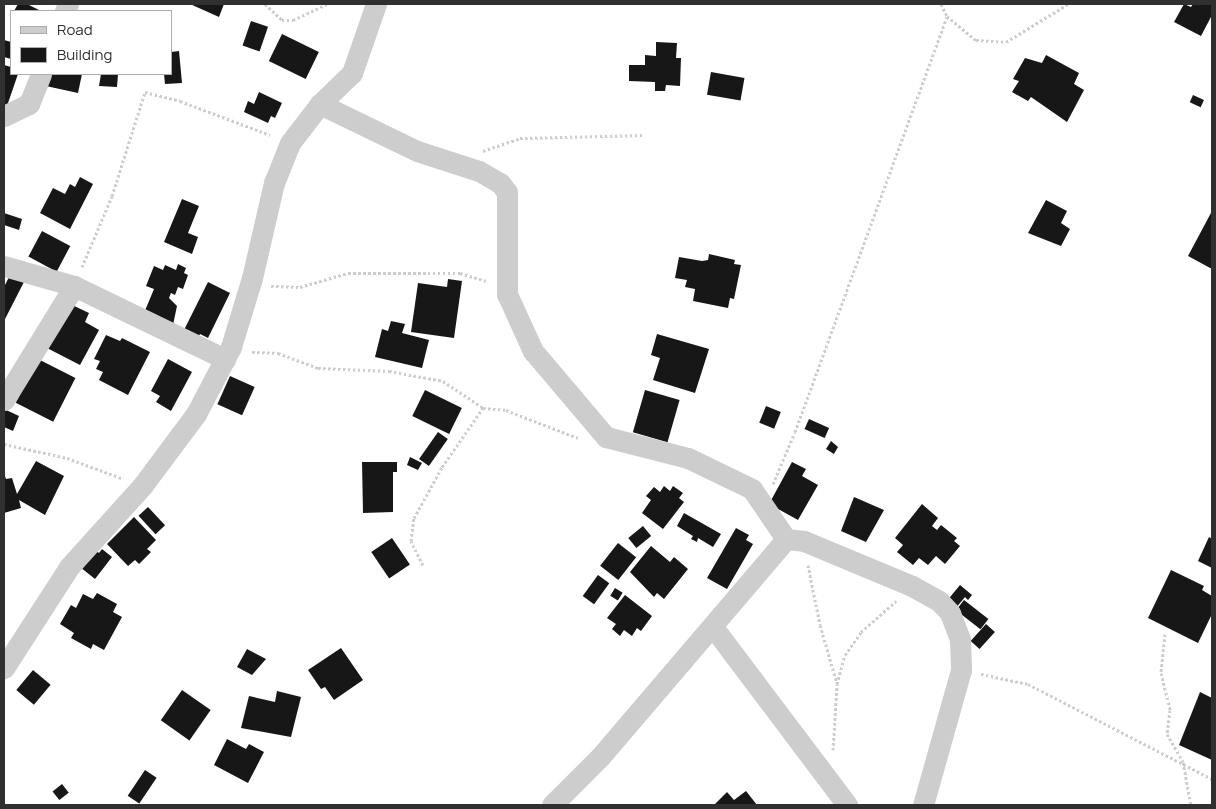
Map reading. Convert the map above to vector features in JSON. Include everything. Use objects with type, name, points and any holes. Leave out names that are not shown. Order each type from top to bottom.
[{"type":"street","points":[[4,668],[69,566],[143,485],[196,414],[228,353],[252,278],[274,183],[290,143],[320,104],[352,73],[376,4]]},
{"type":"street","points":[[4,116],[29,104],[41,75]]},
{"type":"street","points":[[320,104],[417,152],[479,171],[500,183],[507,192],[507,294],[533,351],[606,437],[688,458],[752,489],[795,540],[912,586],[939,601],[950,613],[960,640],[961,670],[923,805]]},
{"type":"street","points":[[4,266],[74,286],[228,353]]},
{"type":"street","points":[[4,400],[74,286]]},
{"type":"street","points":[[552,805],[600,757],[713,627],[795,540]]},
{"type":"street","points":[[713,627],[847,805]]},
{"type":"path","points":[[266,4],[282,20],[293,20],[327,4]]},
{"type":"path","points":[[940,4],[947,16],[976,40],[1006,42],[1068,4]]},
{"type":"path","points":[[764,503],[795,432],[947,16]]},
{"type":"path","points":[[74,286],[112,196],[146,92],[180,101],[290,143]]},
{"type":"path","points":[[476,153],[520,138],[644,135]]},
{"type":"path","points":[[252,278],[267,286],[300,287],[348,273],[460,273],[481,278],[507,294]]},
{"type":"path","points":[[228,353],[278,353],[318,368],[389,370],[443,382],[483,408],[506,410],[584,441],[606,437]]},
{"type":"path","points":[[423,565],[411,541],[414,518],[442,467],[483,408]]},
{"type":"path","points":[[4,444],[67,458],[143,485]]},
{"type":"path","points":[[795,540],[837,684]]},
{"type":"path","points":[[834,788],[832,732],[837,684],[845,655],[861,632],[912,586]]},
{"type":"path","points":[[1165,634],[1160,673],[1170,710],[1167,734],[1183,762],[1190,805]]},
{"type":"path","points":[[961,670],[1028,684],[1183,762],[1212,779]]},
{"type":"building","points":[[18,4],[27,4],[39,10],[15,10]]},
{"type":"building","points":[[190,4],[224,4],[219,17]]},
{"type":"building","points":[[1184,4],[1191,7],[1193,4],[1212,4],[1212,15],[1201,36],[1174,22]]},
{"type":"building","points":[[251,21],[268,27],[260,51],[243,46]]},
{"type":"building","points":[[282,34],[319,52],[306,79],[269,61]]},
{"type":"building","points":[[4,40],[10,42],[10,59],[4,57]]},
{"type":"building","points":[[656,42],[677,43],[676,58],[681,58],[680,86],[666,85],[665,91],[655,91],[655,82],[629,81],[629,65],[645,65],[645,55],[656,56]]},
{"type":"building","points":[[179,51],[182,83],[165,84],[164,75],[172,75],[172,52]]},
{"type":"building","points":[[1046,55],[1079,73],[1074,84],[1084,90],[1067,122],[1031,97],[1028,101],[1012,92],[1019,81],[1013,79],[1025,58],[1042,63]]},
{"type":"building","points":[[4,65],[10,67],[10,75],[18,75],[7,106],[4,105]]},
{"type":"building","points":[[711,72],[744,78],[740,101],[707,95]]},
{"type":"building","points":[[48,75],[82,75],[78,93],[46,86]]},
{"type":"building","points":[[101,75],[118,75],[117,87],[99,86]]},
{"type":"building","points":[[259,92],[282,103],[275,118],[271,116],[268,123],[244,112],[248,101],[254,104]]},
{"type":"building","points":[[1193,95],[1204,100],[1201,107],[1190,102]]},
{"type":"building","points":[[80,177],[93,184],[70,229],[40,213],[53,188],[65,194],[70,184],[75,187]]},
{"type":"building","points":[[182,199],[199,206],[188,233],[198,237],[192,254],[164,242]]},
{"type":"building","points":[[1046,200],[1067,211],[1061,223],[1070,229],[1061,246],[1028,233]]},
{"type":"building","points":[[1212,211],[1212,269],[1188,256]]},
{"type":"building","points":[[4,213],[22,219],[19,230],[4,225]]},
{"type":"building","points":[[42,231],[70,246],[57,272],[28,257]]},
{"type":"building","points":[[709,254],[735,260],[734,264],[741,265],[734,299],[730,298],[728,308],[693,301],[695,289],[685,287],[687,280],[675,278],[679,257],[702,261],[708,260]]},
{"type":"building","points":[[178,264],[186,268],[184,273],[188,275],[183,289],[178,287],[175,295],[171,293],[169,298],[177,306],[173,325],[144,313],[154,289],[146,286],[154,266],[163,270],[165,265],[176,270]]},
{"type":"building","points":[[12,271],[26,278],[4,321],[4,287]]},
{"type":"building","points":[[448,279],[462,281],[454,338],[411,332],[418,283],[447,287]]},
{"type":"building","points":[[208,282],[230,293],[208,338],[200,334],[196,341],[182,334]]},
{"type":"building","points":[[70,304],[89,313],[85,322],[99,330],[80,365],[47,348]]},
{"type":"building","points":[[391,321],[405,324],[402,333],[429,340],[422,368],[375,357],[382,329],[388,331]]},
{"type":"building","points":[[657,334],[709,349],[695,393],[653,380],[660,358],[651,355]]},
{"type":"building","points":[[106,335],[120,341],[122,338],[150,352],[128,395],[99,380],[103,372],[96,369],[100,361],[94,359]]},
{"type":"building","points":[[38,359],[75,378],[53,422],[16,403]]},
{"type":"building","points":[[168,359],[192,372],[171,411],[156,402],[160,396],[151,391]]},
{"type":"building","points":[[230,376],[255,387],[242,415],[217,404]]},
{"type":"building","points":[[425,390],[462,408],[449,434],[412,416]]},
{"type":"building","points":[[645,390],[680,400],[667,442],[633,432]]},
{"type":"building","points":[[766,406],[781,412],[774,429],[759,423]]},
{"type":"building","points":[[4,409],[19,416],[13,431],[4,427]]},
{"type":"building","points":[[809,419],[829,428],[825,438],[805,429]]},
{"type":"building","points":[[438,432],[448,439],[429,466],[419,459]]},
{"type":"building","points":[[831,441],[838,447],[834,454],[826,449]]},
{"type":"building","points":[[410,457],[422,463],[418,470],[407,465]]},
{"type":"building","points":[[36,461],[64,476],[45,515],[19,500],[21,508],[4,513],[4,473],[6,479],[12,478],[17,494]]},
{"type":"building","points":[[362,462],[397,462],[397,472],[393,472],[393,512],[363,513]]},
{"type":"building","points":[[792,462],[806,469],[802,476],[818,485],[798,520],[769,504]]},
{"type":"building","points":[[664,486],[670,491],[673,486],[683,493],[679,498],[684,502],[663,529],[642,513],[651,500],[646,496],[654,487],[660,492]]},
{"type":"building","points":[[854,497],[884,510],[866,542],[841,531]]},
{"type":"building","points":[[922,504],[938,518],[932,526],[937,530],[941,525],[957,538],[954,541],[960,546],[945,564],[936,556],[928,565],[919,558],[913,565],[897,552],[903,545],[895,538]]},
{"type":"building","points":[[148,507],[165,525],[156,534],[138,516]]},
{"type":"building","points":[[684,513],[721,534],[713,547],[698,538],[697,542],[691,539],[693,536],[677,526]]},
{"type":"building","points":[[134,517],[156,540],[147,549],[151,552],[139,564],[135,560],[128,566],[107,544]]},
{"type":"building","points":[[643,526],[651,536],[636,548],[628,538]]},
{"type":"building","points":[[736,528],[749,535],[746,540],[753,544],[727,589],[707,578]]},
{"type":"building","points":[[1209,537],[1212,539],[1212,568],[1198,561]]},
{"type":"building","points":[[392,538],[410,565],[389,579],[371,552]]},
{"type":"building","points":[[618,543],[636,557],[618,580],[600,566]]},
{"type":"building","points":[[651,546],[670,562],[674,557],[688,569],[664,599],[657,593],[654,597],[630,572]]},
{"type":"building","points":[[94,549],[99,553],[102,549],[112,557],[95,579],[80,567]]},
{"type":"building","points":[[1171,570],[1204,586],[1202,590],[1212,596],[1212,614],[1198,643],[1148,618]]},
{"type":"building","points":[[598,575],[609,583],[594,604],[583,596]]},
{"type":"building","points":[[960,585],[972,595],[968,600],[965,597],[955,609],[946,602]]},
{"type":"building","points":[[615,588],[623,593],[618,600],[610,596]]},
{"type":"building","points":[[97,593],[117,604],[113,612],[122,617],[104,650],[93,644],[91,649],[71,638],[74,633],[60,624],[71,605],[76,608],[83,594],[93,599]]},
{"type":"building","points":[[625,595],[652,616],[641,631],[637,628],[632,636],[624,630],[620,636],[612,629],[616,624],[607,618]]},
{"type":"building","points":[[964,600],[988,619],[980,629],[956,610]]},
{"type":"building","points":[[986,624],[995,632],[980,649],[971,641]]},
{"type":"building","points":[[341,648],[363,680],[334,700],[325,687],[321,689],[308,670]]},
{"type":"building","points":[[247,649],[266,659],[252,675],[237,667]]},
{"type":"building","points":[[33,670],[51,685],[34,705],[16,690]]},
{"type":"building","points":[[182,690],[211,710],[189,740],[161,720]]},
{"type":"building","points":[[277,691],[301,697],[291,737],[241,728],[249,696],[275,702]]},
{"type":"building","points":[[1200,692],[1212,698],[1212,760],[1179,745]]},
{"type":"building","points":[[227,739],[246,749],[249,744],[264,752],[248,783],[214,765]]},
{"type":"building","points":[[145,770],[157,778],[139,804],[128,796]]},
{"type":"building","points":[[62,784],[69,793],[59,800],[53,791]]},
{"type":"building","points":[[746,791],[757,805],[714,805],[727,792],[734,800]]}]
